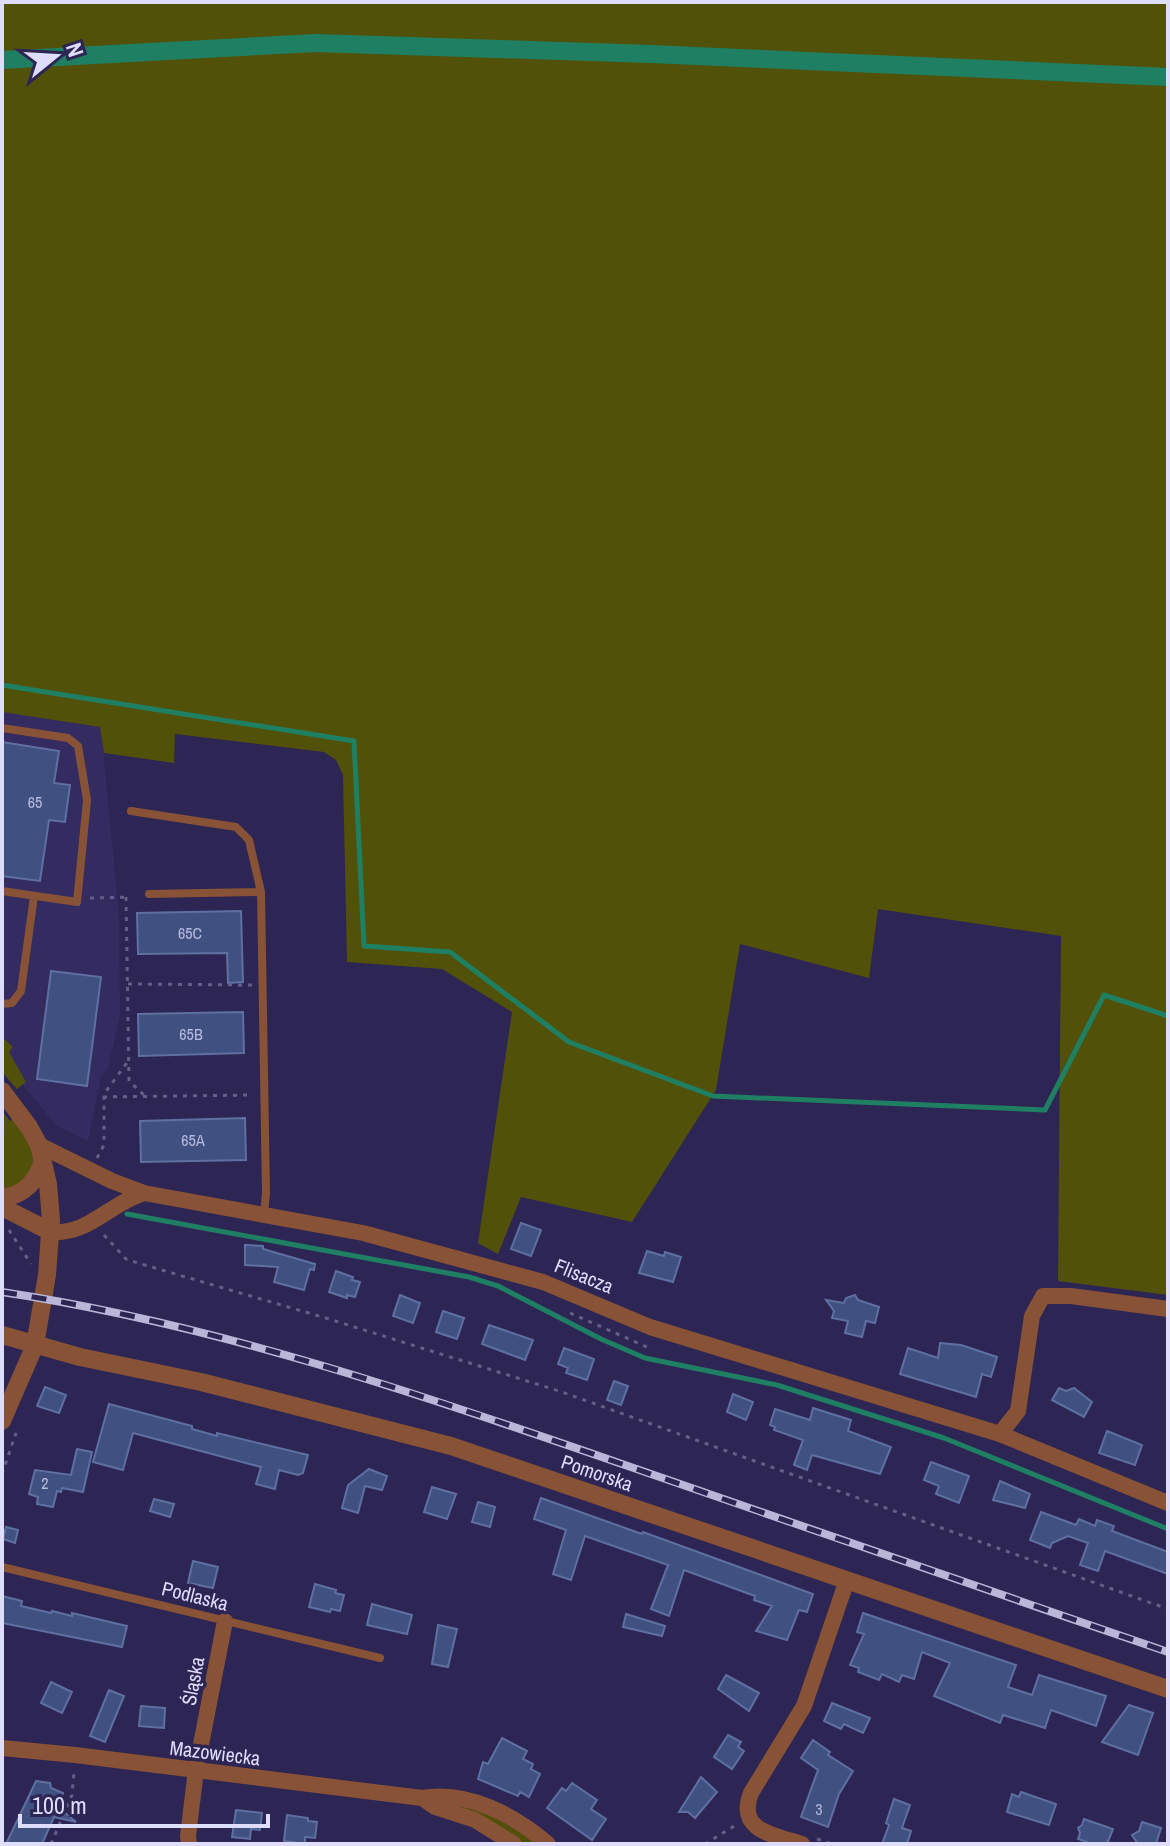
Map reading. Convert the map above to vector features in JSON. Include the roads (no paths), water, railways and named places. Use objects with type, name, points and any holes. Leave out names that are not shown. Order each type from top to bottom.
[{"type":"street","points":[[2,1091],[15,1106],[41,1152],[50,1202],[51,1232],[35,1345],[2,1421]]},
{"type":"street","points":[[2,1198],[25,1190],[38,1174],[41,1152]]},
{"type":"street","name":"Flisacza","points":[[41,1152],[144,1193],[363,1233],[543,1282],[650,1327],[1000,1434],[1168,1503]]},
{"type":"street","points":[[2,1207],[51,1232],[70,1231],[96,1221],[127,1198],[144,1193]]},
{"type":"street","points":[[1000,1434],[1018,1411],[1032,1316],[1043,1296],[1071,1296],[1168,1309]]},
{"type":"street","name":"Pomorska","points":[[2,1335],[80,1357],[166,1373],[431,1440],[1168,1689]]},
{"type":"street","points":[[802,1844],[755,1827],[748,1818],[746,1805],[804,1706],[847,1580]]},
{"type":"street","name":"Śląska","points":[[189,1844],[196,1770],[225,1621]]},
{"type":"street","name":"Mazowiecka","points":[[2,1748],[422,1798],[445,1796],[481,1804],[512,1818],[548,1844]]},
{"type":"street","name":"Mazowiecka","points":[[422,1798],[435,1807],[475,1820],[514,1844]]},
{"type":"lane","points":[[2,728],[68,738],[78,746],[87,800],[77,902],[2,891]]},
{"type":"lane","points":[[131,811],[236,827],[249,840],[261,892],[264,1215]]},
{"type":"lane","points":[[149,894],[261,892]]},
{"type":"lane","points":[[2,1004],[12,1003],[21,991],[34,896]]},
{"type":"lane","name":"Podlaska","points":[[2,1567],[380,1658]]},
{"type":"waterway","points":[[2,60],[316,43],[1168,77]]},
{"type":"waterway","points":[[2,685],[354,741],[364,946],[450,952],[569,1042],[713,1096],[1045,1110],[1104,995],[1168,1016]]},
{"type":"waterway","points":[[127,1214],[469,1277],[498,1286],[645,1358],[777,1385],[944,1438],[1168,1529]]},
{"type":"railway","points":[[2,1292],[160,1323],[393,1387],[1168,1652]]}]
